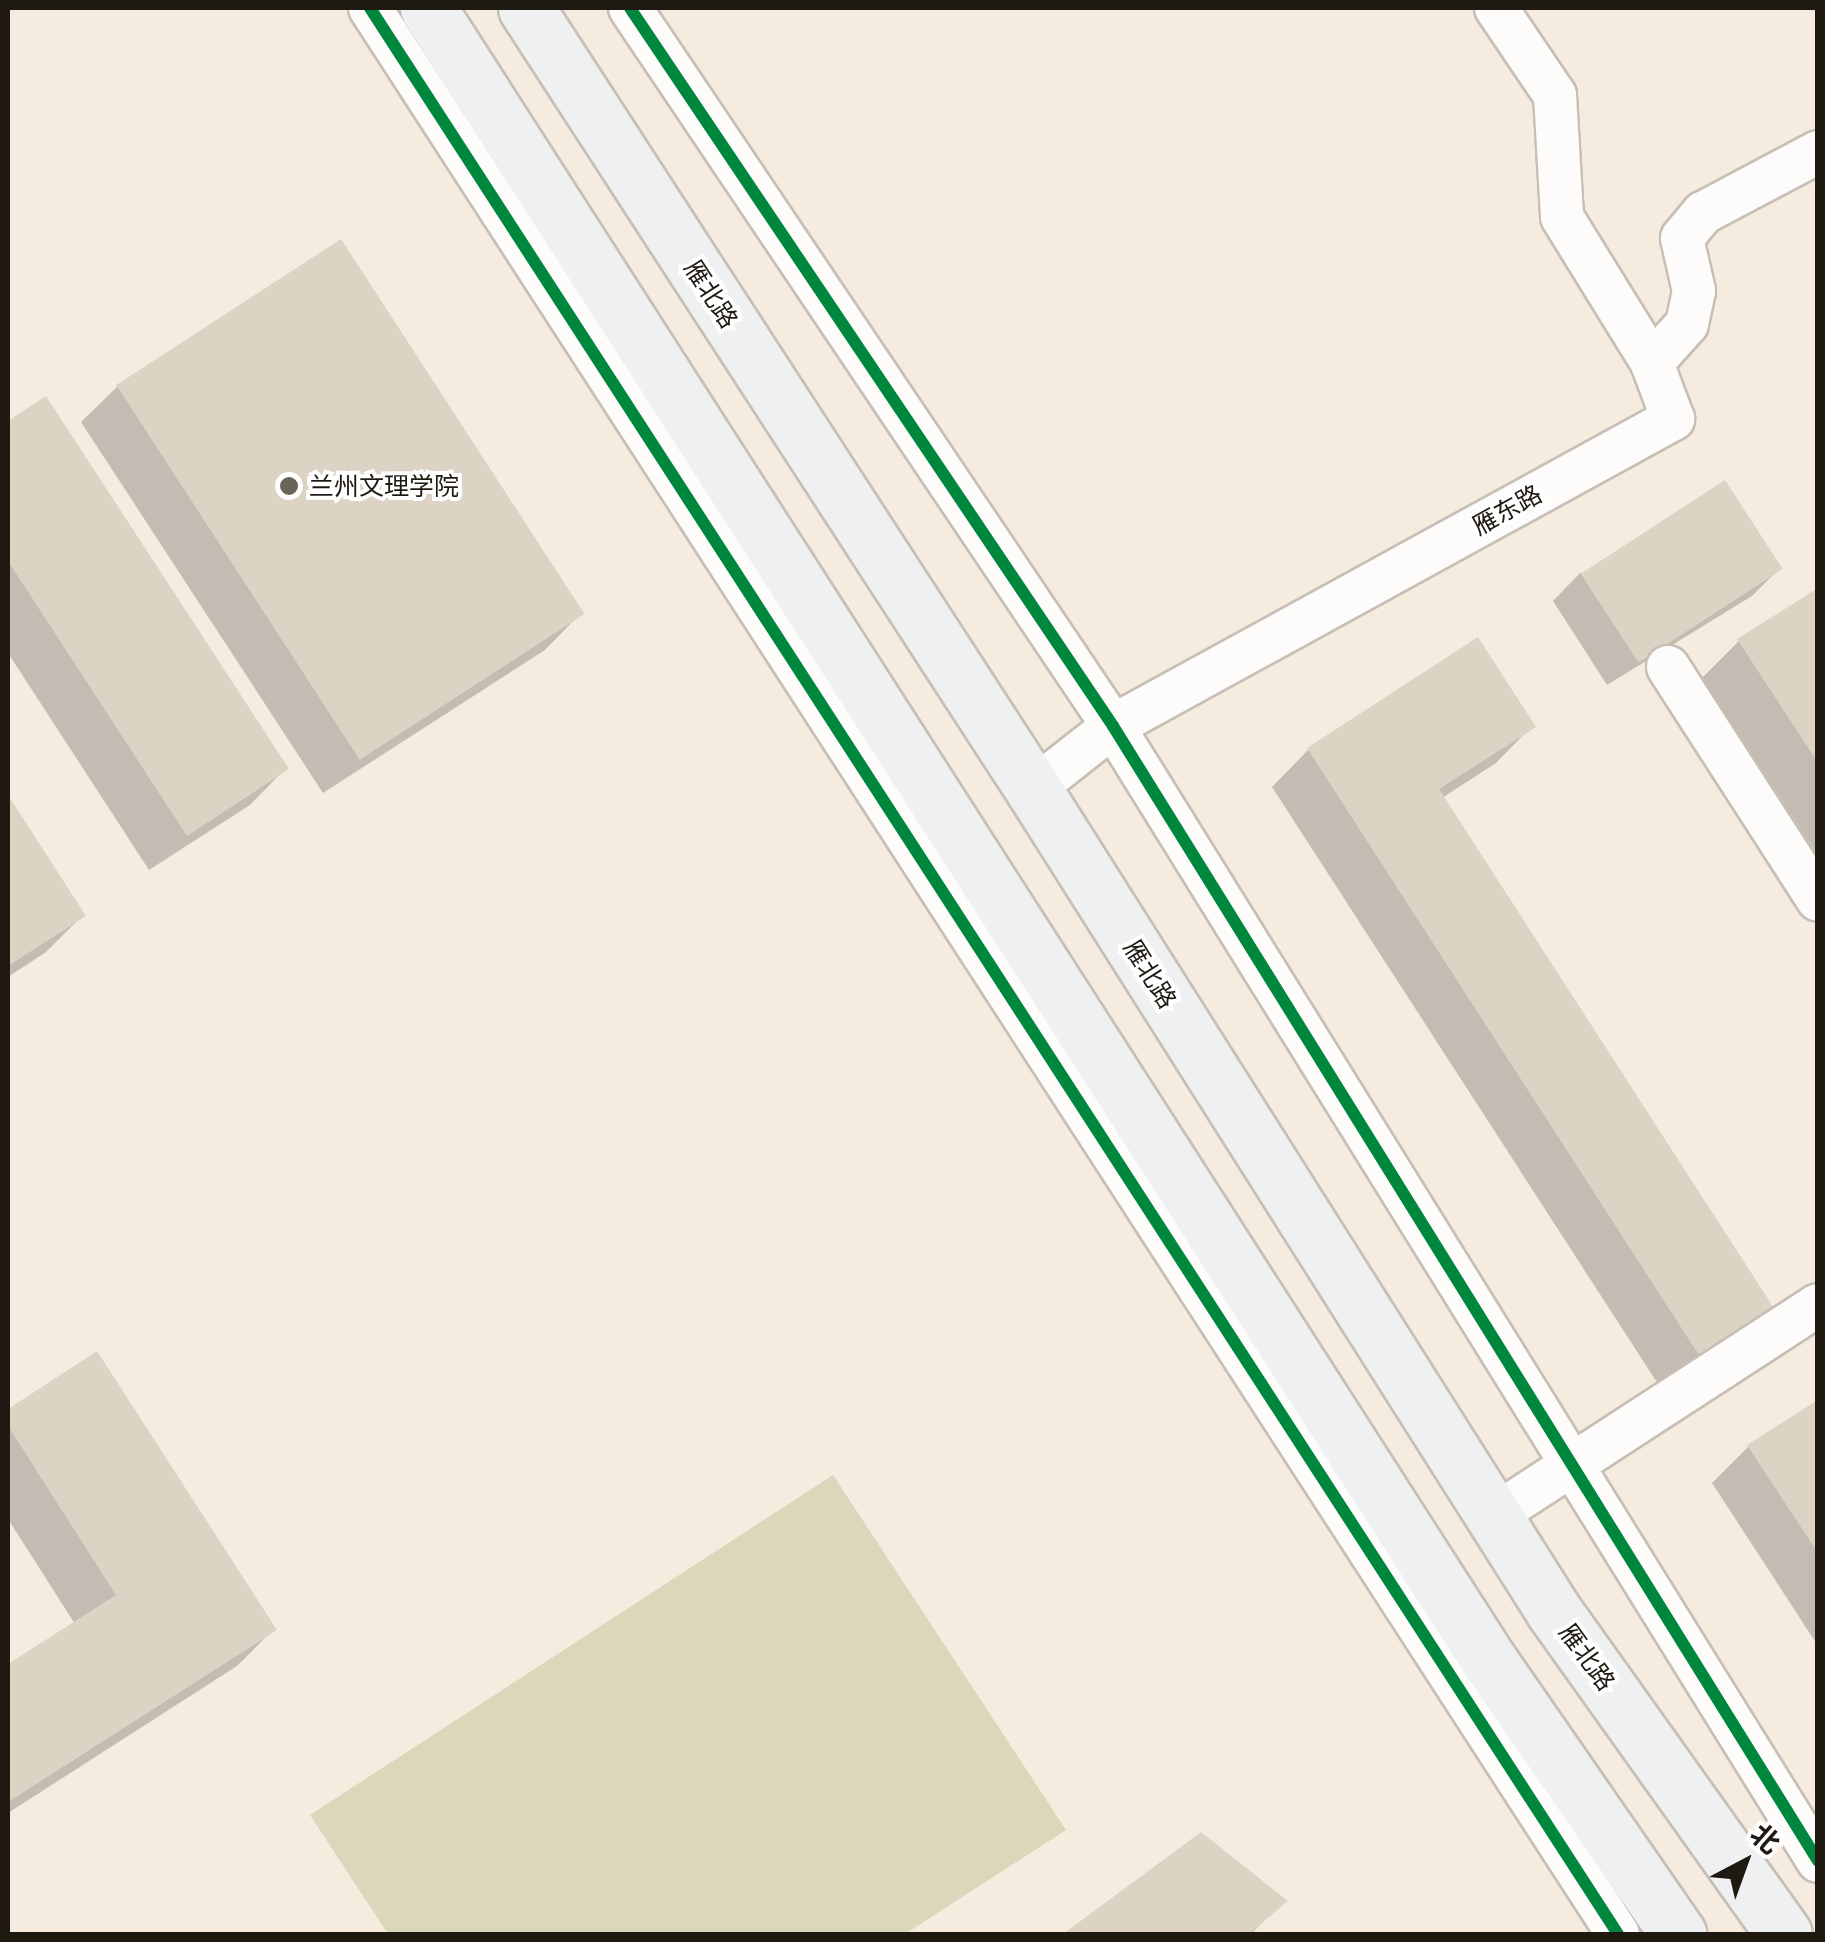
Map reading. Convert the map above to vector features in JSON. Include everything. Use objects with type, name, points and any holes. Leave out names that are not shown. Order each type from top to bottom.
[{"type":"main road","points":[[428,8],[1490,1662],[1678,1934]]},
{"type":"main road","name":"雁北路","points":[[526,8],[1033,789],[1555,1613],[1784,1934]]},
{"type":"street","points":[[370,8],[1618,1934]]},
{"type":"street","points":[[630,8],[1112,726],[1818,1861]]},
{"type":"street","points":[[1496,8],[1555,95],[1562,217],[1652,363],[1687,324],[1694,291],[1682,238],[1703,213],[1818,152]]},
{"type":"street","name":"雁东路","points":[[1033,789],[1112,726],[1673,419],[1652,363]]},
{"type":"street","points":[[1668,667],[1818,900]]},
{"type":"street","points":[[1494,1516],[1818,1305]]},
{"type":"shaded area","points":[[833,1475],[1066,1830],[905,1934],[388,1934],[310,1815]]},
{"type":"building","points":[[341,239],[584,614],[360,760],[116,385]]},
{"type":"building","points":[[46,396],[289,769],[187,836],[8,561],[8,421]]},
{"type":"building","points":[[1725,480],[1783,569],[1638,663],[1581,574]]},
{"type":"building","points":[[1818,588],[1818,763],[1737,639]]},
{"type":"building","points":[[1478,637],[1536,727],[1439,789],[1781,1319],[1706,1366],[1307,748]]},
{"type":"building","points":[[8,795],[86,916],[8,966]]},
{"type":"building","points":[[97,1351],[277,1630],[8,1802],[8,1664],[116,1595],[8,1426],[8,1409]]},
{"type":"building","points":[[1818,1400],[1818,1553],[1747,1445]]},
{"type":"building","points":[[1201,1832],[1288,1901],[1249,1934],[1063,1934]]},
{"type":"cycle path","points":[[370,8],[1618,1934]]},
{"type":"cycle path","points":[[630,8],[1113,726],[1818,1861]]},
{"type":"place","name":"兰州文理学院","points":[[289,486]]}]
